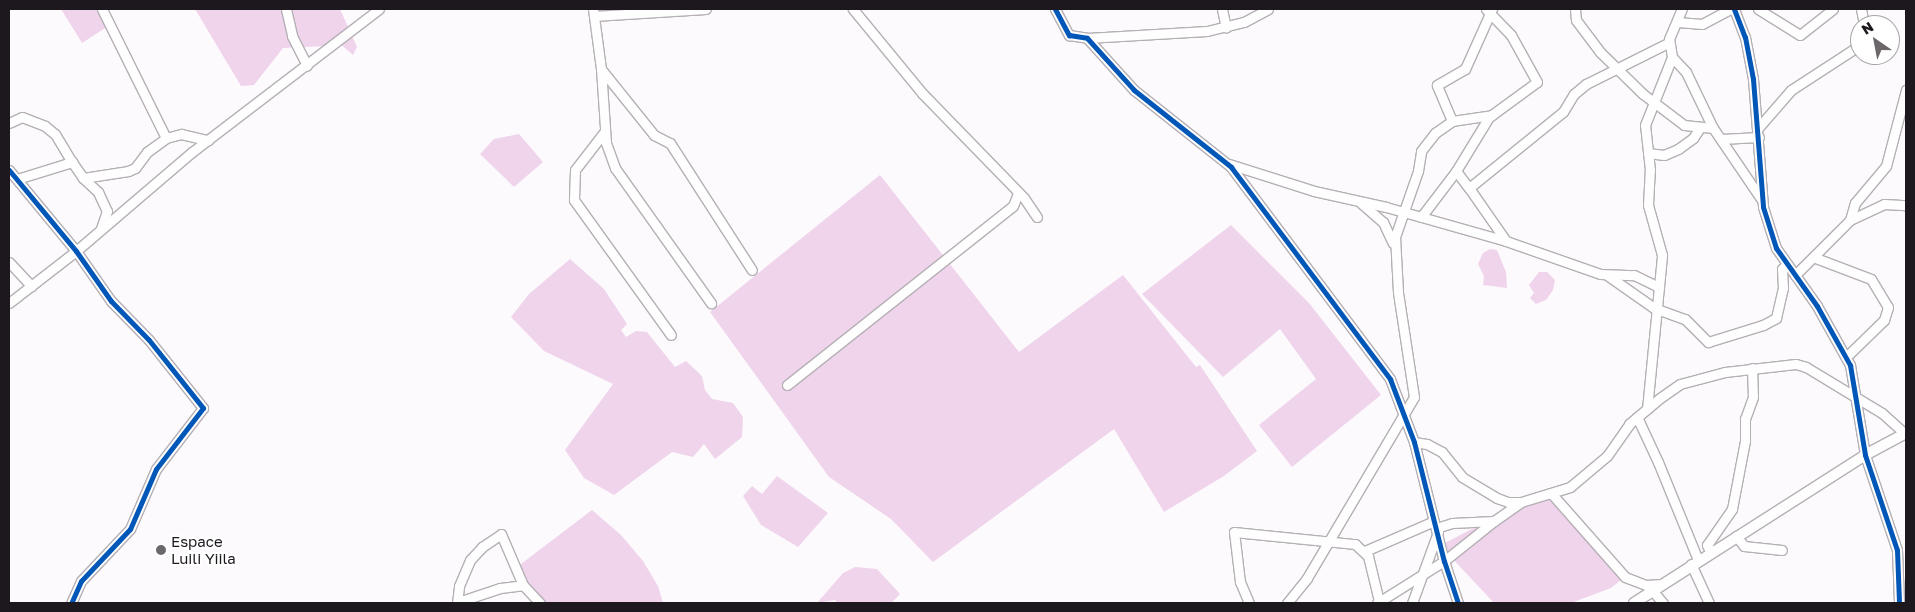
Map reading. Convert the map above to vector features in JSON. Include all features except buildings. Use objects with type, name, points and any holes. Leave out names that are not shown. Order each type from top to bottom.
[{"type":"street","points":[[102,9],[166,138]]},
{"type":"street","points":[[286,9],[292,36],[307,65]]},
{"type":"street","points":[[9,303],[76,251],[208,140],[379,9]]},
{"type":"street","points":[[706,9],[593,12],[601,68],[605,131],[614,168],[711,302]]},
{"type":"street","points":[[852,9],[922,93],[1018,193],[1037,217]]},
{"type":"street","points":[[1055,9],[1069,35],[1087,38],[1159,36],[1226,28],[1244,22],[1268,9]]},
{"type":"street","points":[[1222,9],[1226,28]]},
{"type":"street","points":[[1575,9],[1576,20],[1615,67],[1653,101],[1684,125],[1699,129],[1713,128]]},
{"type":"street","points":[[1468,188],[1563,112],[1574,94],[1586,84],[1615,67],[1668,43],[1682,9]]},
{"type":"street","points":[[1678,22],[1695,26],[1730,9]]},
{"type":"street","points":[[1734,9],[1745,37],[1759,133],[1762,200],[1776,248],[1786,265],[1817,306],[1846,357],[1854,376],[1854,395],[1864,455],[1897,550],[1899,603]]},
{"type":"street","points":[[1758,9],[1800,35],[1833,9]]},
{"type":"street","points":[[1421,217],[1456,171],[1492,114],[1537,82],[1511,35],[1489,10],[1465,69],[1438,85],[1452,121]]},
{"type":"street","points":[[1087,38],[1134,90],[1226,162],[1253,193],[1390,379],[1414,442],[1444,562],[1458,603]]},
{"type":"street","points":[[1668,43],[1672,57],[1686,72],[1713,128],[1762,200]]},
{"type":"street","points":[[1721,139],[1759,133],[1791,90],[1850,52]]},
{"type":"street","points":[[1647,409],[1662,255],[1648,205],[1648,154],[1645,125],[1672,57]]},
{"type":"street","points":[[601,68],[654,135],[670,143],[752,270]]},
{"type":"street","points":[[1850,220],[1855,203],[1886,166],[1906,90]]},
{"type":"street","points":[[1287,603],[1307,578],[1326,541],[1374,460],[1405,415],[1414,392],[1400,306],[1394,245],[1402,211],[1418,171],[1421,151],[1435,132],[1452,121],[1492,114]]},
{"type":"street","points":[[9,123],[22,117],[45,126],[55,134],[83,178],[98,192],[107,211],[99,232]]},
{"type":"street","points":[[1648,154],[1664,155],[1678,149],[1687,144],[1699,129]]},
{"type":"street","points":[[605,131],[575,170],[574,200],[671,335]]},
{"type":"street","points":[[83,178],[134,168],[147,152],[166,138],[181,134],[208,140]]},
{"type":"street","points":[[17,179],[72,162]]},
{"type":"street","points":[[1226,162],[1360,203],[1402,211],[1506,241],[1606,275],[1658,310],[1685,319],[1708,342],[1740,333],[1776,318],[1783,288],[1782,269],[1786,265]]},
{"type":"street","points":[[9,170],[76,251],[111,301],[149,340],[203,408],[156,469],[130,530],[81,581],[71,603]]},
{"type":"street","points":[[1456,171],[1506,241]]},
{"type":"street","points":[[787,385],[1013,206],[1018,193]]},
{"type":"street","points":[[1360,203],[1383,222],[1394,245]]},
{"type":"street","points":[[1795,276],[1850,220],[1884,204],[1906,205]]},
{"type":"street","points":[[1814,257],[1871,279],[1888,308],[1884,320],[1846,357]]},
{"type":"street","points":[[9,262],[31,286]]},
{"type":"street","points":[[1606,275],[1634,275],[1659,287]]},
{"type":"street","points":[[1414,442],[1427,444],[1442,452],[1462,477],[1489,494],[1508,502],[1521,502],[1570,487],[1607,456],[1637,417],[1680,384],[1752,368],[1796,364],[1819,373],[1854,395],[1906,434],[1864,455],[1694,562],[1634,603]]},
{"type":"street","points":[[1711,552],[1707,545],[1732,510],[1745,441],[1745,419],[1752,397],[1752,368]]},
{"type":"street","points":[[1637,417],[1658,462],[1709,603]]},
{"type":"street","points":[[1551,493],[1625,577],[1646,585],[1662,584]]},
{"type":"street","points":[[1248,603],[1240,582],[1234,532],[1355,544],[1365,551],[1378,602],[1444,562],[1494,521],[1521,502]]},
{"type":"street","points":[[1365,551],[1452,523],[1494,521]]},
{"type":"street","points":[[1412,603],[1436,527]]},
{"type":"street","points":[[522,585],[500,588],[457,603],[459,586],[470,560],[482,547],[501,534],[522,585],[540,603]]},
{"type":"street","points":[[1736,536],[1744,546],[1782,550]]},
{"type":"street","points":[[1652,590],[1663,603]]},
{"type":"shaded area","points":[[61,9],[100,9],[110,25],[82,43]]},
{"type":"shaded area","points":[[195,9],[340,9],[357,47],[353,55],[337,41],[329,46],[283,48],[254,85],[241,86]]},
{"type":"shaded area","points":[[519,134],[543,162],[514,187],[480,154],[494,139]]},
{"type":"shaded area","points":[[880,175],[1019,352],[1123,275],[1196,367],[1200,365],[1257,451],[1224,476],[1164,512],[1114,429],[933,562],[891,519],[829,477],[710,312]]},
{"type":"shaded area","points":[[1231,225],[1309,303],[1381,395],[1292,467],[1259,425],[1316,379],[1280,329],[1223,377],[1142,294]]},
{"type":"shaded area","points":[[1490,249],[1497,250],[1506,272],[1507,288],[1483,285],[1484,276],[1478,264],[1483,253]]},
{"type":"shaded area","points":[[570,259],[604,289],[627,324],[621,330],[626,337],[636,331],[647,332],[675,367],[686,361],[702,376],[705,390],[712,399],[733,403],[743,417],[742,437],[715,459],[704,444],[693,457],[672,452],[614,495],[584,478],[565,450],[613,384],[544,351],[511,317],[529,294]]},
{"type":"shaded area","points":[[1539,272],[1547,272],[1555,280],[1553,290],[1546,300],[1536,304],[1530,298],[1534,293],[1529,285]]},
{"type":"shaded area","points":[[777,476],[828,513],[798,547],[761,525],[743,496],[752,486],[762,494]]},
{"type":"shaded area","points":[[1554,494],[1583,522],[1626,576],[1611,588],[1571,603],[1494,603],[1449,555],[1445,543],[1521,503]]},
{"type":"shaded area","points":[[592,510],[621,535],[643,561],[658,586],[663,603],[542,603],[524,582],[517,567]]},
{"type":"shaded area","points":[[855,567],[877,569],[900,594],[891,603],[837,603],[835,600],[817,603],[843,573]]},
{"type":"cycle path","points":[[1055,9],[1069,35],[1087,38],[1134,90],[1231,167],[1390,379],[1414,442],[1444,561],[1458,603]]},
{"type":"cycle path","points":[[1734,9],[1745,37],[1753,79],[1763,207],[1776,248],[1817,306],[1850,365],[1865,455],[1897,550],[1899,603]]},
{"type":"cycle path","points":[[9,170],[76,251],[111,301],[149,340],[203,408],[156,469],[130,529],[81,581],[71,603]]},
{"type":"place","name":"Espace Luili Yiila","points":[[161,550]]}]
